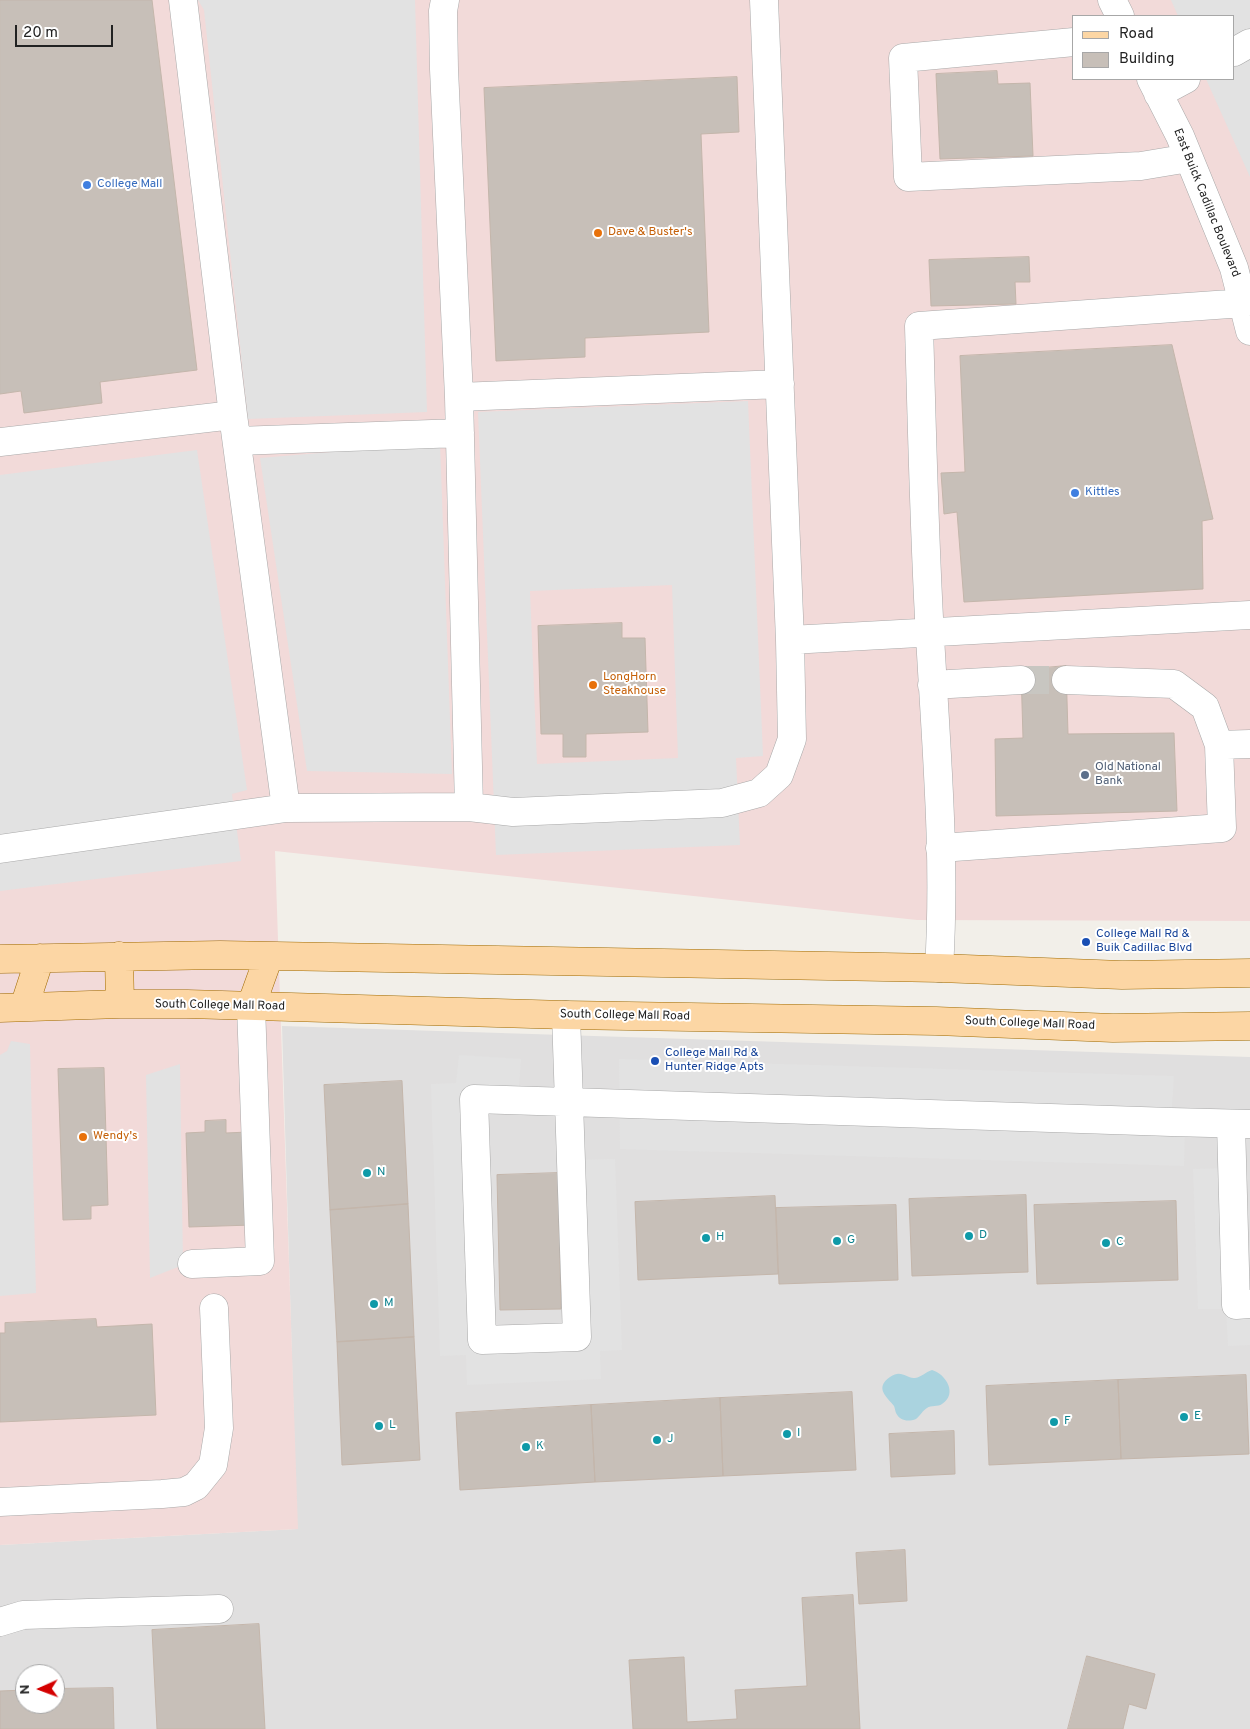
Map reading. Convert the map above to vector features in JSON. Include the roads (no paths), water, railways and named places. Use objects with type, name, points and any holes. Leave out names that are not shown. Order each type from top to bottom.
[{"type":"main road","points":[[0,959],[119,956],[269,956],[939,968],[1122,974],[1250,973]]},
{"type":"main road","points":[[119,956],[120,1004]]},
{"type":"main road","points":[[251,1006],[269,956]]},
{"type":"main road","points":[[12,1007],[40,958]]},
{"type":"main road","name":"South College Mall Road","points":[[12,1007],[120,1004],[251,1006],[566,1015],[926,1020],[1113,1028],[1250,1026]]},
{"type":"street","points":[[183,0],[235,428],[286,808]]},
{"type":"street","points":[[445,0],[443,11],[444,68],[459,397],[469,807]]},
{"type":"street","points":[[0,849],[286,808],[469,807],[513,812],[722,803],[759,793],[779,775],[792,739],[790,640],[764,0]]},
{"type":"street","points":[[1112,0],[1120,15]]},
{"type":"street","points":[[1072,42],[903,58],[908,176],[1141,166],[1189,158]]},
{"type":"street","points":[[1235,51],[1250,43]]},
{"type":"street","points":[[1154,86],[1181,80]]},
{"type":"street","name":"East Buick Cadillac Boulevard","points":[[1154,86],[1180,136],[1242,268],[1244,303],[1250,331]]},
{"type":"street","points":[[939,968],[941,930],[940,848],[919,326],[1244,303]]},
{"type":"street","points":[[459,397],[780,384]]},
{"type":"street","points":[[0,442],[235,428],[460,434]]},
{"type":"street","points":[[790,640],[1250,615]]},
{"type":"street","points":[[932,685],[1021,680]]},
{"type":"street","points":[[940,848],[1222,828],[1219,746],[1205,707],[1174,684],[1066,680]]},
{"type":"street","points":[[1219,746],[1250,744]]},
{"type":"street","points":[[192,1264],[260,1261],[251,1006]]},
{"type":"street","points":[[566,1015],[569,1102],[577,1337],[482,1340],[474,1099],[569,1102],[1240,1124],[1241,1167],[1236,1305],[1250,1304]]},
{"type":"street","points":[[0,1502],[162,1494],[184,1492],[196,1486],[213,1465],[219,1428],[214,1308]]},
{"type":"street","points":[[0,1622],[23,1615],[219,1609]]},
{"type":"water","points":[[932,1370],[946,1380],[950,1390],[947,1400],[940,1405],[927,1408],[916,1419],[907,1421],[900,1418],[894,1406],[883,1392],[882,1389],[885,1381],[898,1374],[912,1378],[920,1377]]},
{"type":"tunnel","points":[[1021,680],[1066,680]]},
{"type":"place","name":"College Mall","points":[[87,185]]},
{"type":"place","name":"Dave & Buster's","points":[[598,233]]},
{"type":"place","name":"Kittles","points":[[1075,493]]},
{"type":"place","name":"LongHorn Steakhouse","points":[[593,685]]},
{"type":"place","name":"Old National Bank","points":[[1085,775]]},
{"type":"place","name":"College Mall Rd & Buik Cadillac Blvd","points":[[1086,942]]},
{"type":"place","name":"College Mall Rd & Hunter Ridge Apts","points":[[655,1061]]},
{"type":"place","name":"Wendy's","points":[[83,1137]]},
{"type":"place","name":"N","points":[[367,1173]]},
{"type":"place","name":"D","points":[[969,1236]]},
{"type":"place","name":"H","points":[[706,1238]]},
{"type":"place","name":"G","points":[[837,1241]]},
{"type":"place","name":"C","points":[[1106,1243]]},
{"type":"place","name":"M","points":[[374,1304]]},
{"type":"place","name":"E","points":[[1184,1417]]},
{"type":"place","name":"F","points":[[1054,1422]]},
{"type":"place","name":"L","points":[[379,1426]]},
{"type":"place","name":"I","points":[[787,1434]]},
{"type":"place","name":"J","points":[[657,1440]]},
{"type":"place","name":"K","points":[[526,1447]]}]
